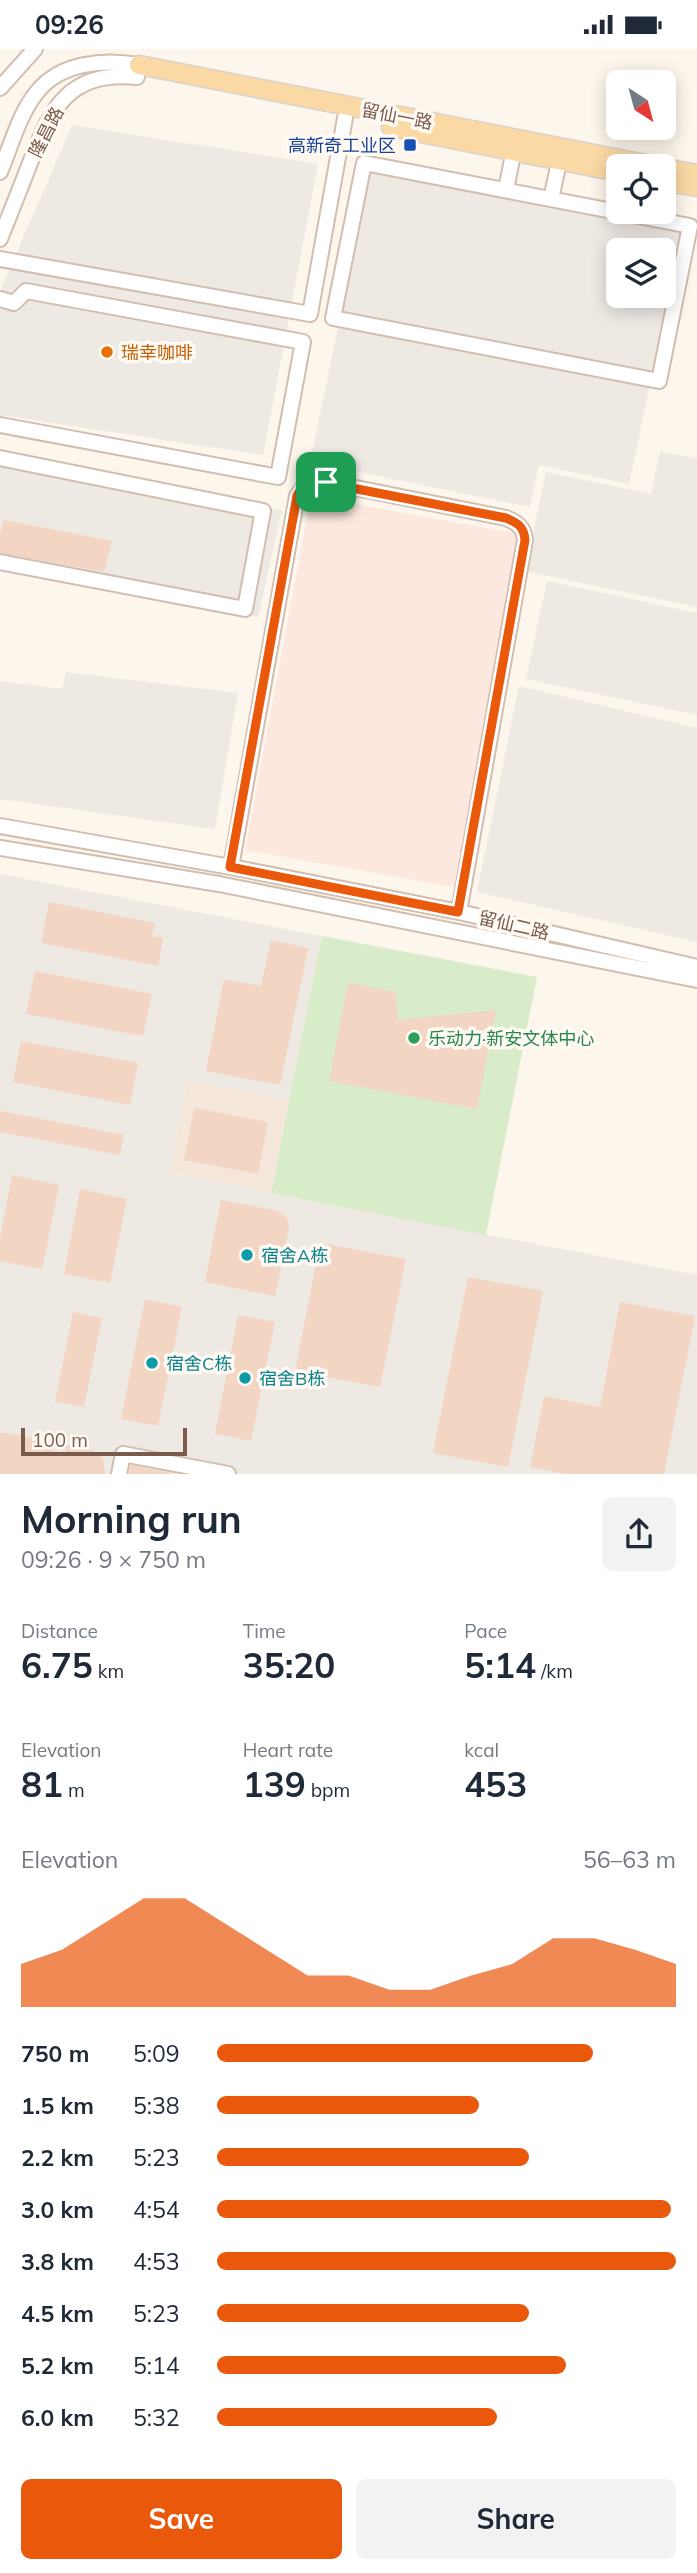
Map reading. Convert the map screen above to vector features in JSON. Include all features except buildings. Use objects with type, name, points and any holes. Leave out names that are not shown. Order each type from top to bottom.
[{"type":"main road","name":"留仙一路","points":[[138,71],[345,118],[515,145]]},
{"type":"main road","name":"留仙一路","points":[[138,71],[561,154],[606,160]]},
{"type":"main road","name":"留仙一路","points":[[561,154],[606,168]]},
{"type":"main road","points":[[676,170],[697,174]]},
{"type":"main road","points":[[676,183],[697,187]]},
{"type":"street","points":[[0,88],[35,49]]},
{"type":"street","name":"隆昌路","points":[[0,172],[30,103],[44,85],[68,70],[97,62],[138,71]]},
{"type":"street","name":"隆昌路","points":[[0,239],[42,132],[60,101],[78,87],[94,80],[138,71]]},
{"type":"street","points":[[0,259],[310,313],[345,118]]},
{"type":"street","points":[[506,190],[515,145]]},
{"type":"street","points":[[551,199],[561,154]]},
{"type":"street","points":[[364,163],[551,199],[690,226],[659,381],[333,318],[364,163]]},
{"type":"street","points":[[0,299],[14,303],[26,291],[303,342],[278,477],[0,425]]},
{"type":"street","points":[[0,458],[263,512],[245,609],[0,562]]},
{"type":"street","points":[[230,867],[297,496],[301,489],[316,481],[339,484],[506,518],[521,527],[524,532],[525,540],[458,912]]},
{"type":"street","name":"留仙二路","points":[[0,826],[230,867],[458,912],[697,967]]},
{"type":"street","name":"留仙二路","points":[[0,848],[219,884],[697,980]]},
{"type":"street","points":[[119,1474],[123,1454],[228,1474]]},
{"type":"shaded area","points":[[72,125],[318,164],[263,455],[0,415],[0,291]]},
{"type":"shaded area","points":[[373,160],[606,207],[606,224],[684,223],[676,261],[676,238],[606,238],[606,308],[666,308],[629,484],[539,465],[530,507],[310,462]]},
{"type":"shaded area","points":[[660,451],[697,459],[697,607],[525,571],[546,472],[651,494]]},
{"type":"shaded area","points":[[0,453],[282,510],[258,617],[0,570]]},
{"type":"shaded area","points":[[311,496],[520,534],[454,887],[245,850]]},
{"type":"shaded area","points":[[547,581],[697,613],[697,715],[526,679]]},
{"type":"shaded area","points":[[66,672],[238,693],[215,829],[0,799],[0,681],[62,689]]},
{"type":"shaded area","points":[[519,686],[697,728],[697,942],[477,892]]},
{"type":"shaded area","points":[[0,874],[322,936],[290,1100],[187,1080],[169,1173],[697,1275],[697,1474],[0,1474]]},
{"type":"shaded area","points":[[187,1080],[290,1100],[271,1193],[169,1173]]},
{"type":"green space","name":"乐动力·新安文体中心","points":[[322,936],[537,977],[486,1235],[271,1193]]},
{"type":"place","name":"高新奇工业区","points":[[410,145]]},
{"type":"place","name":"瑞幸咖啡","points":[[107,352]]},
{"type":"place","name":"乐动力·新安文体中心","points":[[414,1038]]},
{"type":"place","name":"宿舍A栋","points":[[247,1255]]},
{"type":"place","name":"宿舍C栋","points":[[152,1363]]},
{"type":"place","name":"宿舍B栋","points":[[245,1378]]},
{"type":"route","points":[[316,481],[326,482],[506,518],[521,527],[524,532],[525,540],[458,912],[230,867],[297,496],[301,489],[309,484],[316,481]]}]
